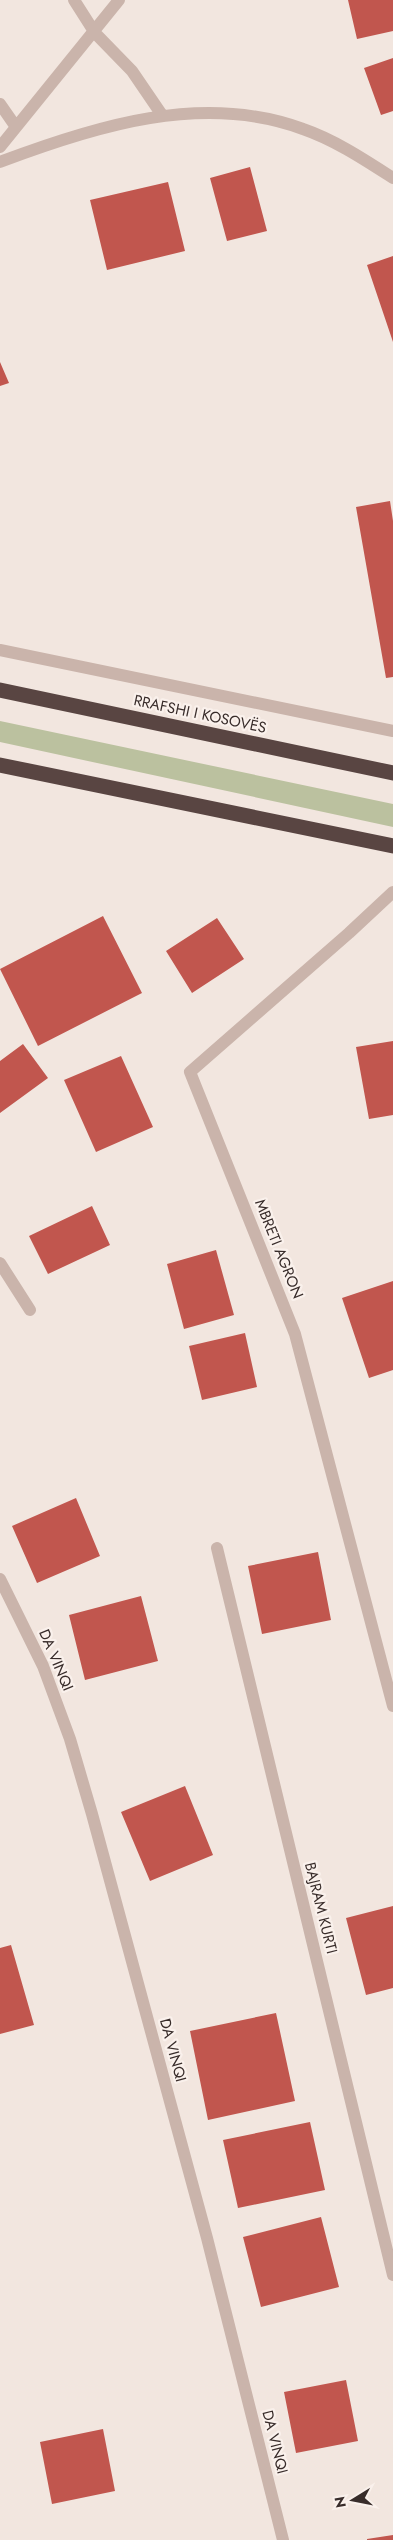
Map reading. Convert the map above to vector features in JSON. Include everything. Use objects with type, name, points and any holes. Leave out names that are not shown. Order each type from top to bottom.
[{"type":"highway","name":"RRAFSHI I KOSOVËS","points":[[0,690],[393,773]]},
{"type":"highway","points":[[0,765],[393,846]]},
{"type":"street","points":[[74,0],[95,33],[132,71],[162,115]]},
{"type":"street","points":[[0,147],[95,33],[120,0]]},
{"type":"street","points":[[0,104],[16,127]]},
{"type":"street","points":[[0,162],[70,137],[162,115],[207,112],[251,116],[303,128],[356,154],[393,178]]},
{"type":"street","name":"RRAFSHI I KOSOVËS","points":[[0,650],[393,731]]},
{"type":"street","name":"MBRETI AGRON","points":[[393,892],[190,1072],[295,1334],[393,1706]]},
{"type":"street","points":[[0,1263],[30,1310]]},
{"type":"street","name":"BAJRAM KURTI","points":[[217,1548],[393,2275]]},
{"type":"street","name":"DA VINQI","points":[[0,1579],[43,1666],[78,1767],[207,2238],[283,2540]]},
{"type":"green space","points":[[0,721],[393,804],[393,827],[0,742]]},
{"type":"building","points":[[348,0],[393,0],[393,31],[357,39]]},
{"type":"building","points":[[393,58],[393,111],[381,115],[364,68]]},
{"type":"building","points":[[250,167],[267,231],[227,241],[210,178]]},
{"type":"building","points":[[168,182],[185,251],[107,270],[90,200]]},
{"type":"building","points":[[393,256],[393,342],[367,265]]},
{"type":"building","points":[[0,362],[9,383],[0,386]]},
{"type":"building","points":[[390,501],[393,521],[393,677],[386,678],[356,507]]},
{"type":"building","points":[[103,916],[142,993],[38,1046],[0,969]]},
{"type":"building","points":[[217,918],[244,959],[192,993],[166,951]]},
{"type":"building","points":[[393,1041],[393,1115],[369,1119],[356,1047]]},
{"type":"building","points":[[23,1044],[48,1078],[0,1113],[0,1061]]},
{"type":"building","points":[[121,1056],[153,1127],[96,1152],[64,1080]]},
{"type":"building","points":[[92,1206],[110,1245],[48,1274],[29,1236]]},
{"type":"building","points":[[216,1250],[234,1315],[184,1329],[167,1264]]},
{"type":"building","points":[[393,1281],[393,1370],[369,1378],[342,1298]]},
{"type":"building","points":[[245,1333],[257,1387],[202,1400],[189,1346]]},
{"type":"building","points":[[76,1498],[100,1556],[37,1583],[12,1526]]},
{"type":"building","points":[[318,1552],[331,1620],[262,1634],[248,1566]]},
{"type":"building","points":[[141,1596],[158,1661],[85,1680],[69,1615]]},
{"type":"building","points":[[185,1786],[213,1855],[150,1881],[121,1812]]},
{"type":"building","points":[[393,1906],[393,1988],[366,1995],[346,1918]]},
{"type":"building","points":[[11,1945],[34,2025],[0,2034],[0,1948]]},
{"type":"building","points":[[276,2013],[295,2101],[208,2120],[190,2031]]},
{"type":"building","points":[[310,2122],[325,2190],[238,2208],[223,2140]]},
{"type":"building","points":[[321,2217],[339,2287],[261,2307],[243,2237]]},
{"type":"building","points":[[346,2380],[358,2441],[296,2453],[284,2392]]},
{"type":"building","points":[[103,2429],[115,2491],[52,2504],[40,2442]]},
{"type":"building","points":[[393,2535],[393,2540],[367,2540],[367,2539]]}]
